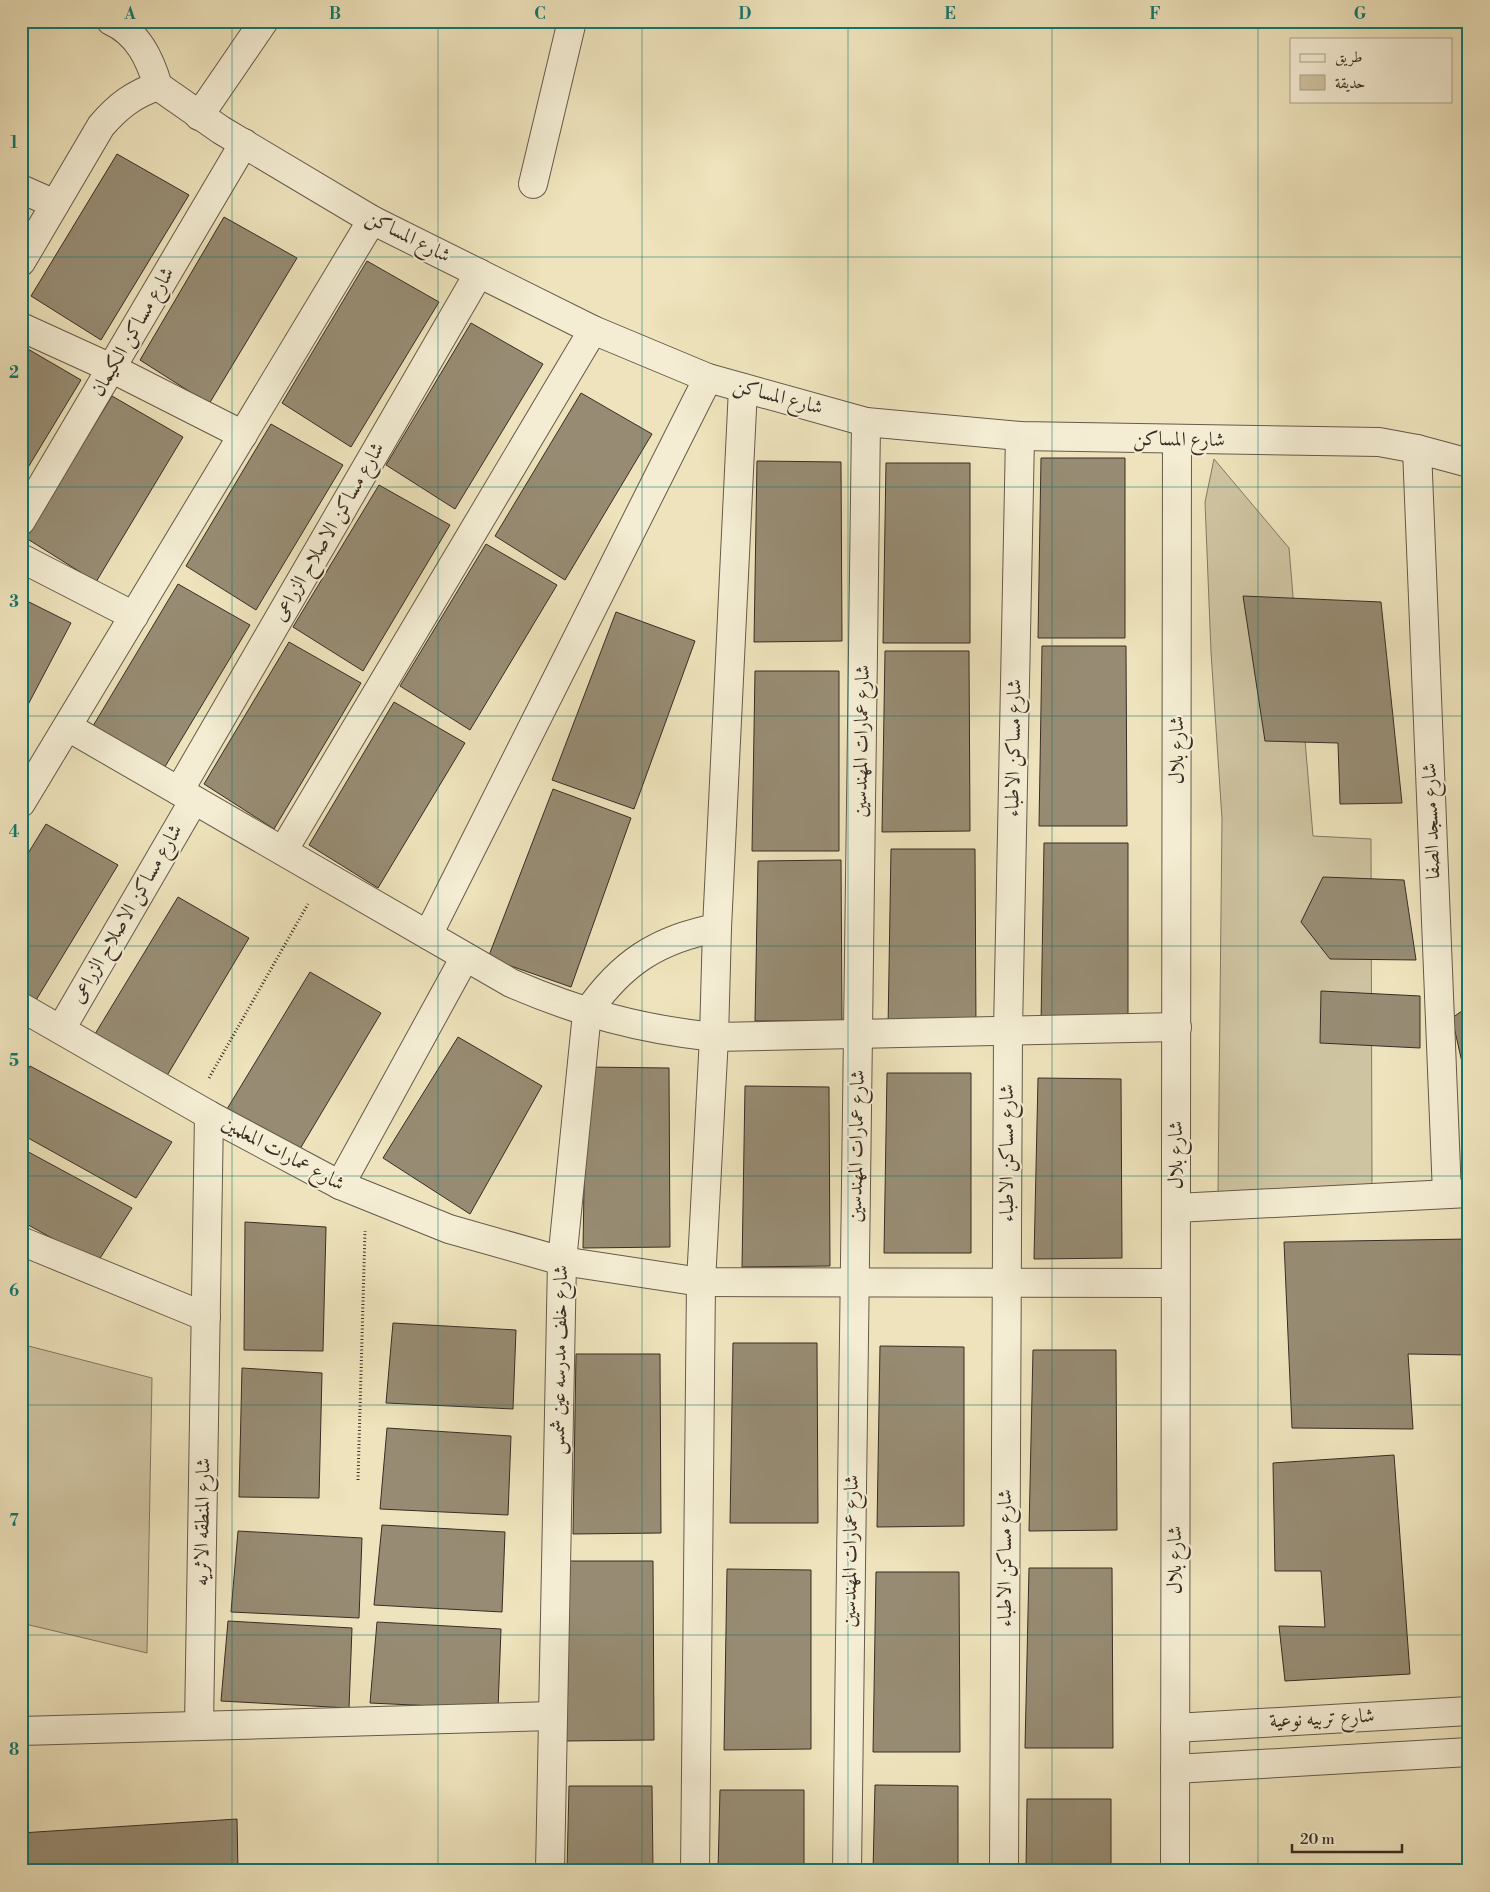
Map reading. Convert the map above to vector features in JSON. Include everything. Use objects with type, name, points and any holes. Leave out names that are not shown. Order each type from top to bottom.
[{"type":"street","points":[[21,262],[101,126],[114,111],[128,100],[158,86],[151,62],[141,45],[119,24],[111,21]]},
{"type":"street","points":[[199,116],[264,21]]},
{"type":"street","points":[[533,184],[572,21]]},
{"type":"street","name":"شارع المساكن","points":[[158,86],[199,116],[372,220],[593,330],[708,378],[866,422],[1020,436],[1379,442],[1417,449],[1469,463]]},
{"type":"street","name":"شارع مساكن الكيمان","points":[[21,521],[244,143]]},
{"type":"street","points":[[21,189],[55,204]]},
{"type":"street","points":[[25,787],[68,727],[372,220]]},
{"type":"street","name":"شارع مساكن الاصلاح الزراعى","points":[[60,1029],[187,795],[479,273]]},
{"type":"street","points":[[21,326],[112,368],[243,436]]},
{"type":"street","points":[[283,850],[593,330]]},
{"type":"street","points":[[428,935],[708,378]]},
{"type":"street","points":[[695,1871],[701,1282],[743,388]]},
{"type":"street","name":"شارع عمارات المهندسين","points":[[847,1871],[866,422]]},
{"type":"street","name":"شارع مساكن الاطباء","points":[[1004,1871],[1008,1031],[1020,436]]},
{"type":"street","name":"شارع بلال","points":[[1175,1871],[1177,440]]},
{"type":"street","name":"شارع مسجد الصفا","points":[[1417,449],[1458,1194]]},
{"type":"street","points":[[21,558],[134,616]]},
{"type":"street","points":[[68,727],[512,983],[560,1004],[587,1013],[662,1032],[714,1037],[1177,1027]]},
{"type":"street","name":"شارع خلف مدرسه عين شمس","points":[[550,1871],[562,1262],[587,1013],[602,991],[619,972],[641,956],[674,939],[717,928]]},
{"type":"street","points":[[340,1185],[465,957]]},
{"type":"street","name":"شارع عمارات المعلمين","points":[[21,1007],[201,1110],[340,1185],[449,1229],[562,1262],[701,1282],[1175,1283]]},
{"type":"street","name":"شارع المنطقه الاثريه","points":[[200,1726],[206,1317],[201,1110]]},
{"type":"street","points":[[1176,1208],[1458,1194]]},
{"type":"street","points":[[21,1241],[206,1317]]},
{"type":"street","name":"شارع تربيه نوعية","points":[[1175,1728],[1469,1711]]},
{"type":"street","points":[[21,1731],[553,1716]]},
{"type":"street","name":"شارع تربيه نوعية","points":[[1175,1769],[1469,1752]]},
{"type":"path","points":[[201,1110],[325,875]]},
{"type":"path","points":[[358,1480],[366,1196]]},
{"type":"green space","points":[[1214,459],[1289,548],[1313,836],[1371,839],[1372,1186],[1218,1193],[1222,819],[1211,652],[1205,502]]},
{"type":"green space","points":[[21,1344],[152,1378],[147,1653],[21,1623]]},
{"type":"building","points":[[117,154],[189,195],[101,340],[31,296]]},
{"type":"building","points":[[224,217],[297,258],[209,404],[140,360]]},
{"type":"building","points":[[367,261],[439,302],[351,447],[282,403]]},
{"type":"building","points":[[471,323],[543,364],[455,509],[386,465]]},
{"type":"building","points":[[21,345],[81,380],[21,479]]},
{"type":"building","points":[[581,393],[652,434],[565,580],[495,536]]},
{"type":"building","points":[[112,396],[183,437],[96,582],[26,538]]},
{"type":"building","points":[[271,424],[343,465],[256,610],[186,566]]},
{"type":"building","points":[[1041,458],[1125,458],[1125,638],[1038,638]]},
{"type":"building","points":[[757,461],[841,462],[842,641],[754,642]]},
{"type":"building","points":[[886,463],[970,463],[970,643],[883,643]]},
{"type":"building","points":[[379,485],[450,525],[363,671],[293,627]]},
{"type":"building","points":[[486,544],[557,585],[470,730],[400,686]]},
{"type":"building","points":[[178,584],[250,625],[163,770],[93,726]]},
{"type":"building","points":[[1243,596],[1381,602],[1402,803],[1340,804],[1338,743],[1265,741]]},
{"type":"building","points":[[21,598],[71,623],[21,718]]},
{"type":"building","points":[[616,612],[695,641],[634,809],[552,780]]},
{"type":"building","points":[[289,642],[361,683],[274,829],[204,784]]},
{"type":"building","points":[[1042,646],[1126,646],[1127,826],[1039,826]]},
{"type":"building","points":[[885,651],[969,651],[970,831],[882,832]]},
{"type":"building","points":[[755,671],[839,671],[839,851],[752,851]]},
{"type":"building","points":[[394,702],[465,743],[378,888],[309,845]]},
{"type":"building","points":[[553,789],[631,818],[571,987],[488,958]]},
{"type":"building","points":[[46,824],[118,865],[30,1010],[21,1005],[21,865]]},
{"type":"building","points":[[1044,843],[1128,843],[1128,1023],[1041,1024]]},
{"type":"building","points":[[891,849],[975,849],[976,1029],[888,1029]]},
{"type":"building","points":[[841,860],[842,1021],[755,1021],[758,861]]},
{"type":"building","points":[[1323,877],[1404,880],[1416,960],[1330,959],[1301,922]]},
{"type":"building","points":[[178,897],[249,938],[162,1084],[92,1039]]},
{"type":"building","points":[[310,972],[381,1013],[294,1159],[224,1114]]},
{"type":"building","points":[[1321,991],[1420,996],[1420,1048],[1320,1043]]},
{"type":"building","points":[[1469,1006],[1469,1082],[1466,1080],[1452,1018]]},
{"type":"building","points":[[458,1037],[542,1086],[470,1214],[383,1158]]},
{"type":"building","points":[[30,1066],[172,1142],[136,1198],[21,1134],[21,1082]]},
{"type":"building","points":[[586,1067],[669,1068],[670,1247],[583,1248]]},
{"type":"building","points":[[887,1073],[971,1073],[971,1253],[884,1253]]},
{"type":"building","points":[[1038,1078],[1121,1079],[1122,1258],[1034,1259]]},
{"type":"building","points":[[745,1086],[829,1087],[830,1266],[742,1267]]},
{"type":"building","points":[[21,1148],[132,1208],[97,1263],[21,1221]]},
{"type":"building","points":[[245,1222],[326,1227],[323,1351],[244,1350]]},
{"type":"building","points":[[1469,1239],[1469,1355],[1408,1354],[1413,1429],[1292,1428],[1284,1242]]},
{"type":"building","points":[[393,1323],[516,1330],[513,1409],[386,1403]]},
{"type":"building","points":[[733,1343],[817,1343],[818,1523],[730,1523]]},
{"type":"building","points":[[880,1346],[964,1347],[964,1526],[877,1527]]},
{"type":"building","points":[[1033,1350],[1116,1350],[1117,1530],[1029,1531]]},
{"type":"building","points":[[576,1354],[660,1354],[661,1533],[573,1534]]},
{"type":"building","points":[[242,1368],[322,1373],[319,1498],[239,1497]]},
{"type":"building","points":[[387,1428],[511,1436],[508,1515],[380,1509]]},
{"type":"building","points":[[1394,1455],[1410,1674],[1285,1681],[1279,1626],[1325,1627],[1321,1571],[1275,1571],[1273,1463]]},
{"type":"building","points":[[382,1525],[505,1532],[502,1612],[374,1605]]},
{"type":"building","points":[[238,1531],[362,1538],[359,1618],[231,1612]]},
{"type":"building","points":[[570,1561],[653,1561],[654,1740],[566,1741]]},
{"type":"building","points":[[1029,1568],[1112,1568],[1113,1748],[1025,1748]]},
{"type":"building","points":[[727,1569],[811,1570],[811,1749],[724,1750]]},
{"type":"building","points":[[876,1572],[959,1572],[960,1752],[873,1752]]},
{"type":"building","points":[[228,1621],[352,1628],[349,1708],[221,1701]]},
{"type":"building","points":[[377,1622],[501,1629],[498,1709],[370,1703]]},
{"type":"building","points":[[875,1785],[958,1786],[958,1871],[873,1871]]},
{"type":"building","points":[[569,1786],[652,1786],[653,1871],[567,1871]]},
{"type":"building","points":[[720,1790],[804,1790],[804,1871],[718,1871]]},
{"type":"building","points":[[1027,1799],[1111,1799],[1111,1871],[1026,1871]]},
{"type":"building","points":[[237,1819],[238,1871],[21,1871],[21,1833]]}]
